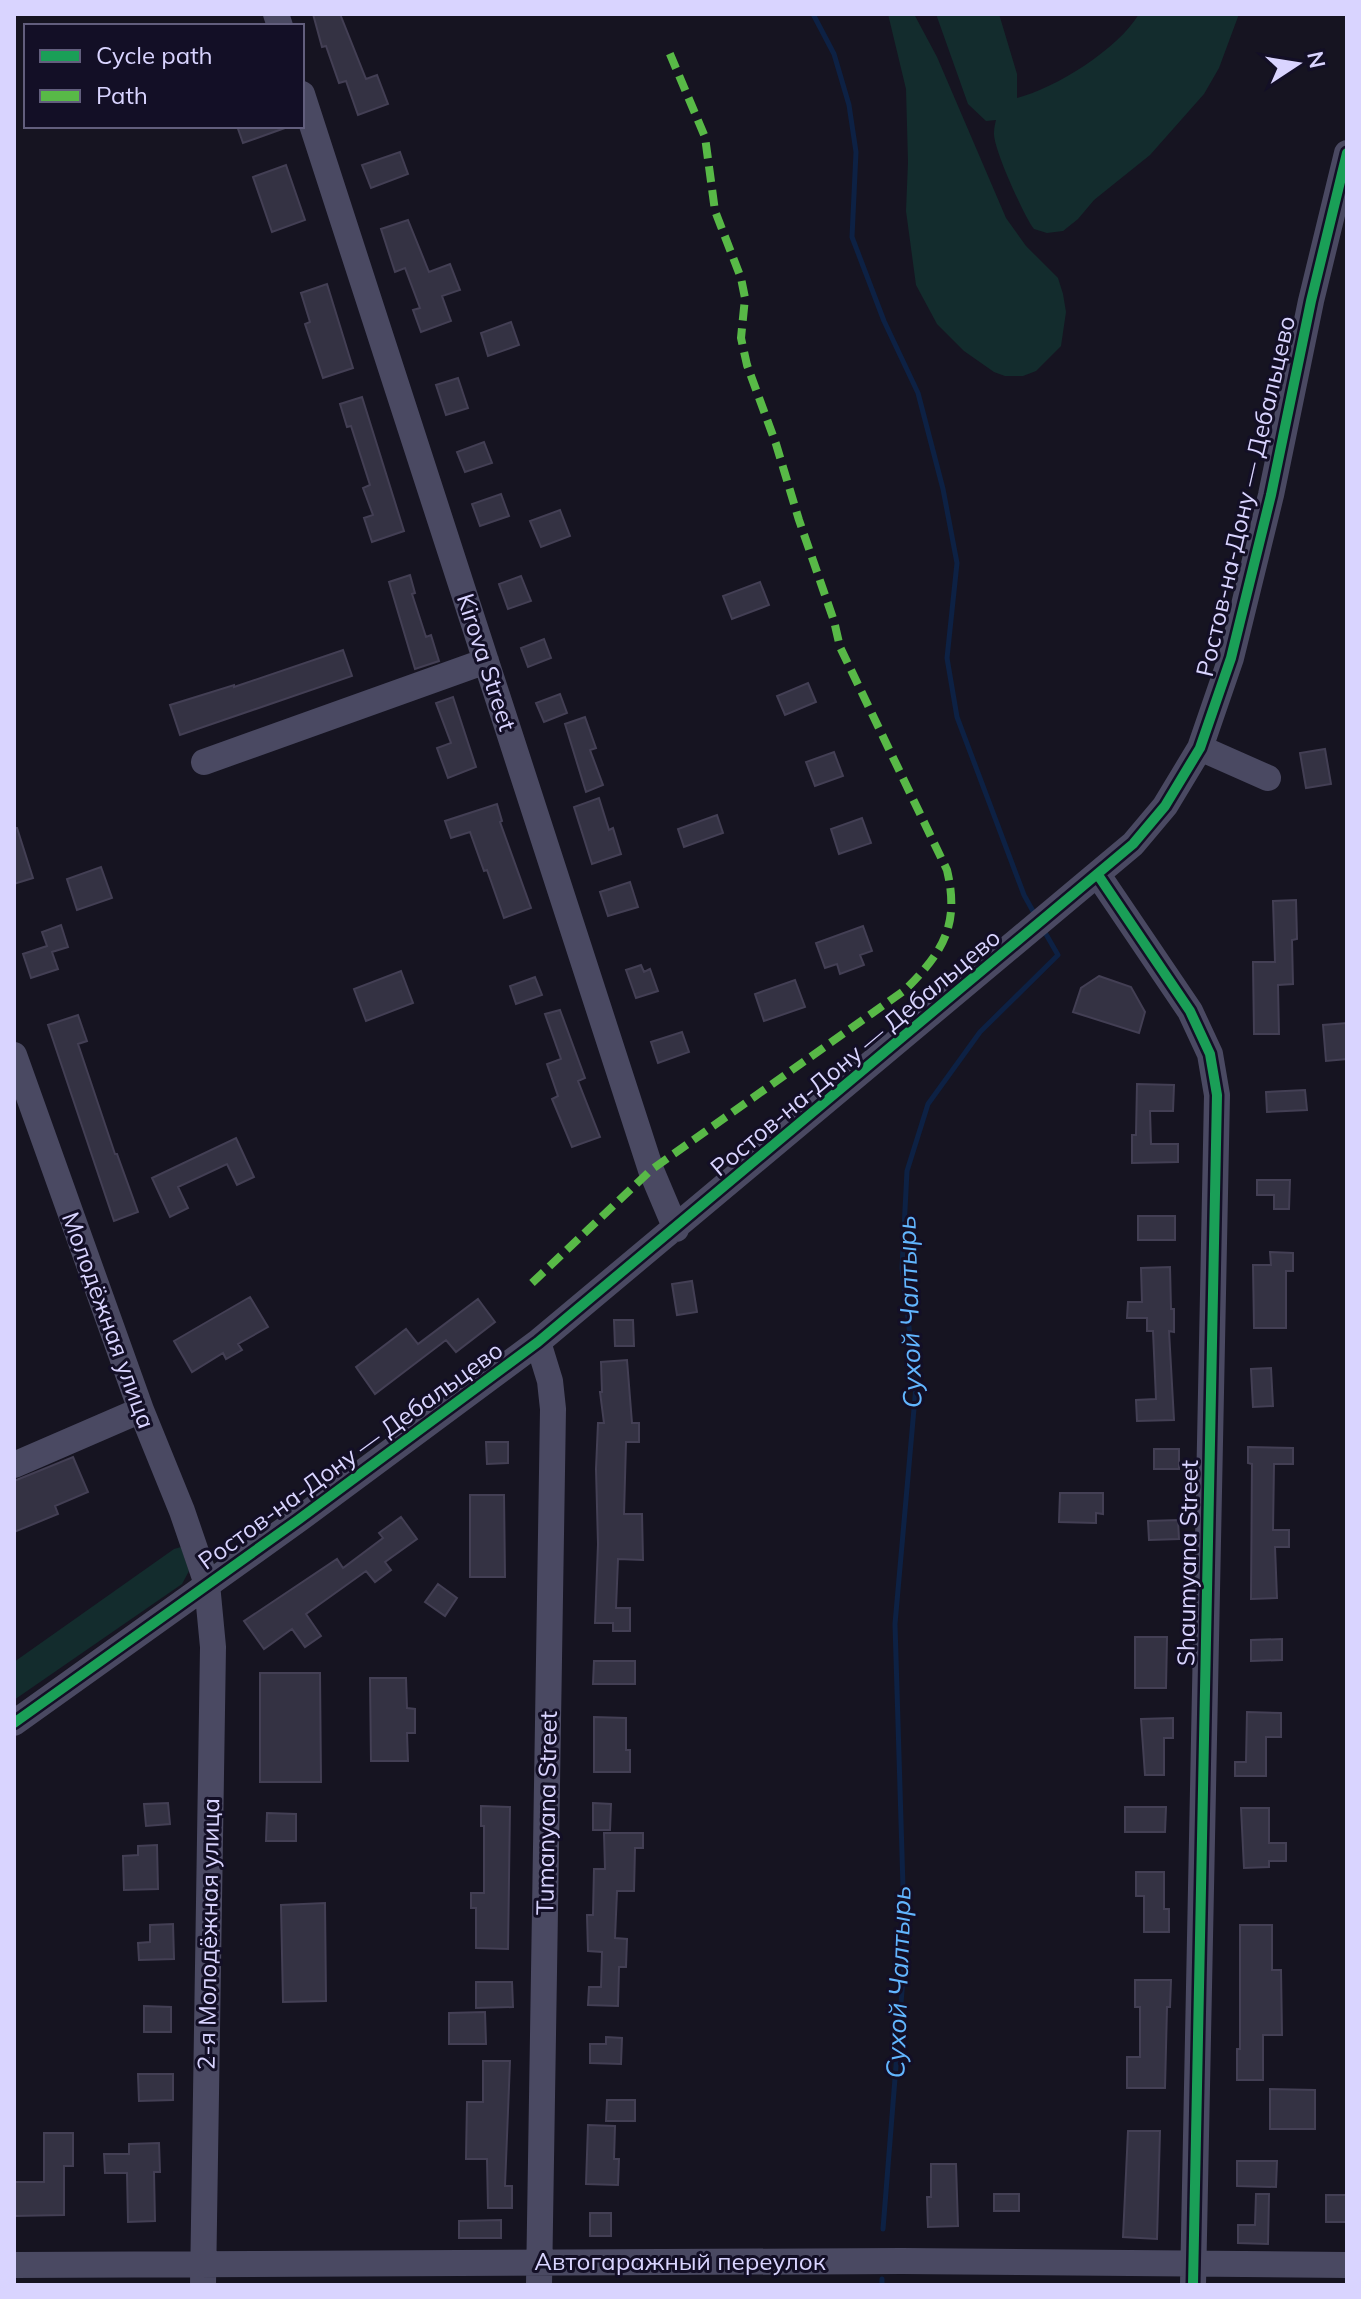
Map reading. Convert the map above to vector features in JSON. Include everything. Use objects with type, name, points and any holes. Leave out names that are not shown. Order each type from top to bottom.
[{"type":"street","name":"Kirova Street","points":[[304,100],[646,1155],[676,1229]]},
{"type":"street","name":"Ростов-на-Дону — Дебальцево","points":[[14,1723],[298,1520],[538,1342],[1133,844],[1165,806],[1200,748],[1235,643],[1347,153]]},
{"type":"street","points":[[204,762],[486,661]]},
{"type":"street","points":[[1200,748],[1268,778]]},
{"type":"street","name":"Shaumyana Street","points":[[1098,875],[1190,1011],[1210,1054],[1217,1095],[1193,2274]]},
{"type":"street","name":"Молодёжная улица","points":[[14,1055],[207,1584]]},
{"type":"street","name":"Tumanyana Street","points":[[538,1342],[550,1381],[553,1409],[539,2273]]},
{"type":"street","points":[[14,1465],[141,1410]]},
{"type":"street","name":"2-я Молодёжная улица","points":[[203,2274],[213,1647],[207,1584]]},
{"type":"street","name":"Автогаражный переулок","points":[[14,2265],[203,2274],[1193,2274],[1347,2265]]},
{"type":"green space","points":[[888,14],[914,14],[937,57],[1006,218],[1026,246],[1058,278],[1066,312],[1061,346],[1036,371],[1023,376],[1005,376],[964,351],[937,324],[916,285],[906,211],[906,89]]},
{"type":"green space","points":[[936,14],[999,14],[1017,74],[1017,98],[1050,86],[1085,65],[1117,40],[1139,14],[1239,14],[1219,68],[1204,94],[1150,155],[1094,200],[1078,219],[1063,231],[1047,233],[1034,229],[1017,197],[995,141],[996,120],[986,121],[968,104]]},
{"type":"green space","points":[[181,1547],[189,1571],[182,1584],[14,1700],[14,1662]]},
{"type":"building","points":[[313,14],[340,14],[366,79],[377,75],[388,104],[358,115],[346,81],[339,83],[326,46],[322,47]]},
{"type":"building","points":[[238,128],[285,128],[243,143]]},
{"type":"building","points":[[400,152],[408,174],[371,188],[362,165]]},
{"type":"building","points":[[286,165],[305,220],[272,232],[253,177]]},
{"type":"building","points":[[408,220],[429,272],[450,264],[460,290],[442,296],[451,321],[421,332],[413,310],[420,308],[405,268],[395,272],[381,229]]},
{"type":"building","points":[[327,284],[353,368],[323,378],[305,324],[310,322],[301,293]]},
{"type":"building","points":[[511,322],[519,345],[488,356],[481,333]]},
{"type":"building","points":[[458,378],[468,408],[446,415],[436,385]]},
{"type":"building","points":[[362,397],[404,531],[372,542],[364,518],[373,515],[363,488],[370,485],[351,426],[347,427],[340,404]]},
{"type":"building","points":[[484,442],[492,463],[465,472],[457,452]]},
{"type":"building","points":[[501,494],[509,516],[480,526],[472,504]]},
{"type":"building","points":[[560,510],[570,536],[541,547],[530,521]]},
{"type":"building","points":[[410,575],[415,593],[412,594],[426,637],[431,635],[439,661],[415,669],[389,582]]},
{"type":"building","points":[[521,576],[531,601],[508,609],[499,584]]},
{"type":"building","points":[[760,582],[769,605],[732,619],[723,596]]},
{"type":"building","points":[[544,639],[551,658],[528,667],[521,648]]},
{"type":"building","points":[[343,650],[352,676],[180,735],[170,705]]},
{"type":"building","points":[[808,683],[816,702],[785,715],[777,696]]},
{"type":"building","points":[[560,694],[567,713],[544,722],[536,703]]},
{"type":"building","points":[[453,697],[476,767],[448,778],[437,748],[451,743],[436,703]]},
{"type":"building","points":[[585,717],[596,748],[590,750],[603,785],[586,792],[565,724]]},
{"type":"building","points":[[1325,749],[1331,784],[1306,788],[1300,753]]},
{"type":"building","points":[[834,752],[843,776],[815,786],[806,762]]},
{"type":"building","points":[[599,798],[621,854],[592,864],[574,807]]},
{"type":"building","points":[[497,804],[500,822],[531,908],[504,918],[470,832],[451,838],[445,821]]},
{"type":"building","points":[[717,815],[723,833],[684,847],[678,829]]},
{"type":"building","points":[[862,818],[871,843],[839,854],[831,829]]},
{"type":"building","points":[[14,828],[17,828],[33,878],[14,884]]},
{"type":"building","points":[[101,867],[112,898],[77,910],[67,879]]},
{"type":"building","points":[[630,882],[638,907],[608,916],[600,892]]},
{"type":"building","points":[[1296,900],[1297,939],[1292,940],[1293,984],[1278,985],[1279,1034],[1254,1034],[1253,962],[1275,962],[1273,901]]},
{"type":"building","points":[[61,925],[68,947],[52,952],[58,969],[31,978],[23,954],[47,946],[42,932]]},
{"type":"building","points":[[863,926],[872,951],[860,955],[864,965],[840,974],[837,964],[825,968],[816,943]]},
{"type":"building","points":[[641,965],[644,972],[650,969],[658,991],[636,998],[626,970]]},
{"type":"building","points":[[401,971],[413,1003],[366,1021],[354,989]]},
{"type":"building","points":[[1099,976],[1131,987],[1145,1012],[1139,1033],[1073,1012],[1081,988]]},
{"type":"building","points":[[535,977],[542,995],[516,1004],[510,986]]},
{"type":"building","points":[[795,980],[805,1007],[764,1021],[755,994]]},
{"type":"building","points":[[560,1010],[585,1078],[578,1081],[600,1137],[572,1147],[552,1099],[558,1096],[547,1064],[561,1059],[545,1014]]},
{"type":"building","points":[[78,1015],[87,1041],[78,1044],[138,1212],[114,1221],[48,1025]]},
{"type":"building","points":[[1347,1023],[1347,1059],[1326,1061],[1323,1025]]},
{"type":"building","points":[[682,1032],[689,1052],[658,1063],[651,1042]]},
{"type":"building","points":[[1137,1084],[1174,1085],[1173,1111],[1150,1111],[1151,1144],[1178,1144],[1178,1162],[1132,1163]]},
{"type":"building","points":[[1305,1090],[1307,1110],[1267,1112],[1266,1092]]},
{"type":"building","points":[[236,1138],[254,1177],[237,1185],[227,1164],[178,1187],[188,1208],[170,1217],[152,1178]]},
{"type":"building","points":[[1257,1180],[1290,1180],[1289,1209],[1274,1209],[1274,1195],[1257,1195]]},
{"type":"building","points":[[1138,1216],[1175,1216],[1175,1240],[1138,1240]]},
{"type":"building","points":[[1270,1252],[1293,1253],[1293,1271],[1286,1271],[1286,1328],[1254,1328],[1253,1265],[1271,1265]]},
{"type":"building","points":[[1170,1267],[1171,1309],[1174,1309],[1174,1332],[1169,1331],[1174,1420],[1137,1421],[1136,1400],[1156,1399],[1153,1331],[1147,1331],[1147,1318],[1127,1318],[1128,1302],[1142,1302],[1141,1268]]},
{"type":"building","points":[[692,1281],[697,1312],[677,1315],[672,1284]]},
{"type":"building","points":[[250,1297],[268,1327],[238,1344],[242,1350],[226,1359],[223,1353],[192,1372],[174,1341]]},
{"type":"building","points":[[478,1299],[495,1322],[456,1352],[446,1340],[375,1394],[356,1367],[406,1329],[418,1344]]},
{"type":"building","points":[[614,1320],[633,1320],[634,1346],[615,1346]]},
{"type":"building","points":[[627,1360],[632,1423],[639,1423],[639,1442],[626,1442],[624,1514],[642,1514],[643,1560],[618,1559],[616,1608],[630,1608],[630,1631],[613,1631],[613,1623],[595,1623],[598,1423],[604,1423],[600,1392],[601,1362]]},
{"type":"building","points":[[1271,1368],[1273,1406],[1253,1407],[1251,1369]]},
{"type":"building","points":[[486,1442],[508,1442],[508,1463],[487,1464]]},
{"type":"building","points":[[1248,1447],[1293,1448],[1293,1464],[1274,1464],[1273,1530],[1289,1530],[1289,1547],[1275,1547],[1277,1598],[1251,1599],[1252,1464],[1248,1463]]},
{"type":"building","points":[[1154,1449],[1179,1449],[1179,1469],[1154,1469]]},
{"type":"building","points":[[73,1457],[88,1492],[55,1506],[58,1514],[14,1532],[14,1481]]},
{"type":"building","points":[[1060,1493],[1103,1493],[1103,1514],[1096,1513],[1096,1523],[1059,1522]]},
{"type":"building","points":[[470,1495],[504,1495],[505,1577],[470,1577]]},
{"type":"building","points":[[401,1517],[417,1539],[385,1562],[391,1570],[375,1582],[366,1571],[306,1614],[321,1636],[305,1647],[292,1629],[264,1649],[244,1621],[337,1559],[343,1568],[383,1538],[379,1533]]},
{"type":"building","points":[[1178,1520],[1179,1539],[1149,1540],[1148,1521]]},
{"type":"building","points":[[438,1584],[457,1598],[445,1616],[425,1602]]},
{"type":"building","points":[[1135,1637],[1167,1637],[1166,1688],[1135,1688]]},
{"type":"building","points":[[1282,1639],[1282,1660],[1251,1661],[1251,1640]]},
{"type":"building","points":[[594,1661],[635,1661],[635,1684],[593,1684]]},
{"type":"building","points":[[260,1673],[320,1673],[321,1782],[260,1782]]},
{"type":"building","points":[[370,1678],[406,1678],[407,1708],[415,1709],[415,1733],[407,1733],[408,1761],[371,1761]]},
{"type":"building","points":[[1247,1712],[1281,1713],[1281,1737],[1266,1737],[1266,1776],[1235,1776],[1235,1762],[1246,1762]]},
{"type":"building","points":[[594,1717],[626,1718],[630,1772],[594,1772]]},
{"type":"building","points":[[1173,1718],[1173,1738],[1164,1738],[1164,1775],[1145,1775],[1141,1719]]},
{"type":"building","points":[[168,1803],[170,1824],[146,1826],[144,1804]]},
{"type":"building","points":[[593,1803],[611,1804],[610,1830],[593,1830]]},
{"type":"building","points":[[481,1806],[510,1807],[508,1949],[476,1948],[476,1908],[471,1908],[471,1893],[484,1893]]},
{"type":"building","points":[[1125,1807],[1166,1807],[1165,1832],[1125,1832]]},
{"type":"building","points":[[1241,1808],[1269,1808],[1269,1843],[1286,1843],[1286,1861],[1269,1861],[1269,1867],[1244,1868]]},
{"type":"building","points":[[267,1813],[296,1814],[296,1841],[266,1841]]},
{"type":"building","points":[[604,1833],[643,1833],[643,1848],[635,1848],[634,1891],[617,1891],[615,1938],[627,1939],[626,1967],[619,1967],[618,2006],[588,2005],[589,1987],[601,1987],[602,1952],[588,1951],[587,1915],[593,1915],[594,1869],[605,1869]]},
{"type":"building","points":[[157,1845],[158,1889],[124,1890],[123,1856],[138,1855],[138,1846]]},
{"type":"building","points":[[1136,1872],[1164,1872],[1164,1909],[1169,1909],[1169,1932],[1144,1932],[1144,1896],[1136,1896]]},
{"type":"building","points":[[325,1903],[326,2001],[283,2002],[281,1905]]},
{"type":"building","points":[[173,1924],[174,1959],[139,1960],[138,1943],[150,1942],[150,1925]]},
{"type":"building","points":[[1240,1925],[1272,1925],[1272,1970],[1281,1970],[1282,2035],[1263,2035],[1263,2080],[1237,2080]]},
{"type":"building","points":[[1135,1980],[1171,1980],[1170,2007],[1167,2007],[1165,2088],[1127,2088],[1127,2057],[1140,2057],[1140,2007],[1135,2007]]},
{"type":"building","points":[[476,1982],[512,1982],[513,2007],[476,2008]]},
{"type":"building","points":[[144,2006],[171,2007],[171,2032],[144,2032]]},
{"type":"building","points":[[485,2012],[486,2044],[449,2044],[449,2013]]},
{"type":"building","points":[[606,2037],[622,2038],[621,2064],[590,2063],[590,2044],[606,2044]]},
{"type":"building","points":[[483,2061],[510,2061],[505,2186],[512,2186],[512,2208],[488,2208],[487,2159],[466,2159],[467,2102],[483,2102]]},
{"type":"building","points":[[138,2074],[173,2074],[173,2100],[139,2101]]},
{"type":"building","points":[[1270,2089],[1315,2090],[1315,2129],[1270,2129]]},
{"type":"building","points":[[607,2100],[635,2100],[635,2121],[606,2121]]},
{"type":"building","points":[[588,2125],[615,2126],[614,2159],[619,2159],[618,2185],[586,2184]]},
{"type":"building","points":[[1128,2131],[1160,2131],[1157,2239],[1123,2237]]},
{"type":"building","points":[[44,2133],[73,2133],[73,2166],[64,2166],[64,2215],[14,2216],[14,2182],[44,2182]]},
{"type":"building","points":[[159,2143],[160,2172],[154,2172],[155,2221],[128,2222],[127,2173],[105,2173],[104,2154],[129,2154],[129,2144]]},
{"type":"building","points":[[1237,2161],[1277,2161],[1276,2187],[1237,2186]]},
{"type":"building","points":[[931,2164],[956,2164],[958,2226],[928,2227],[927,2197],[931,2197]]},
{"type":"building","points":[[994,2194],[1019,2194],[1019,2211],[994,2211]]},
{"type":"building","points":[[1256,2194],[1269,2194],[1268,2244],[1238,2243],[1238,2225],[1255,2225]]},
{"type":"building","points":[[1326,2195],[1347,2195],[1347,2222],[1326,2222]]},
{"type":"building","points":[[590,2213],[611,2213],[611,2236],[590,2236]]},
{"type":"building","points":[[501,2220],[501,2238],[459,2238],[459,2221]]},
{"type":"waterway","name":"Сухой Чалтырь","points":[[813,14],[834,54],[849,105],[856,152],[852,237],[884,321],[918,393],[943,489],[957,563],[947,658],[957,717],[1024,895],[1034,913]]},
{"type":"waterway","name":"Сухой Чалтырь","points":[[883,2229],[905,1953],[895,1624],[916,1386],[902,1268],[907,1171],[928,1104],[980,1032],[1058,955],[1043,929]]},
{"type":"waterway","name":"Сухой Чалтырь","points":[[882,2279],[882,2285]]},
{"type":"marked path","points":[[532,1283],[651,1170],[905,990],[938,950],[945,936],[951,907],[947,870],[840,647],[776,444],[747,365],[741,338],[745,298],[741,278],[715,211],[705,137],[667,47]]},
{"type":"cycle path","points":[[14,1723],[298,1520],[538,1342],[1133,844],[1165,806],[1200,748],[1231,658],[1271,495],[1311,301],[1347,153]]},
{"type":"cycle path","points":[[1098,875],[1190,1011],[1210,1054],[1217,1095],[1193,2285]]}]
